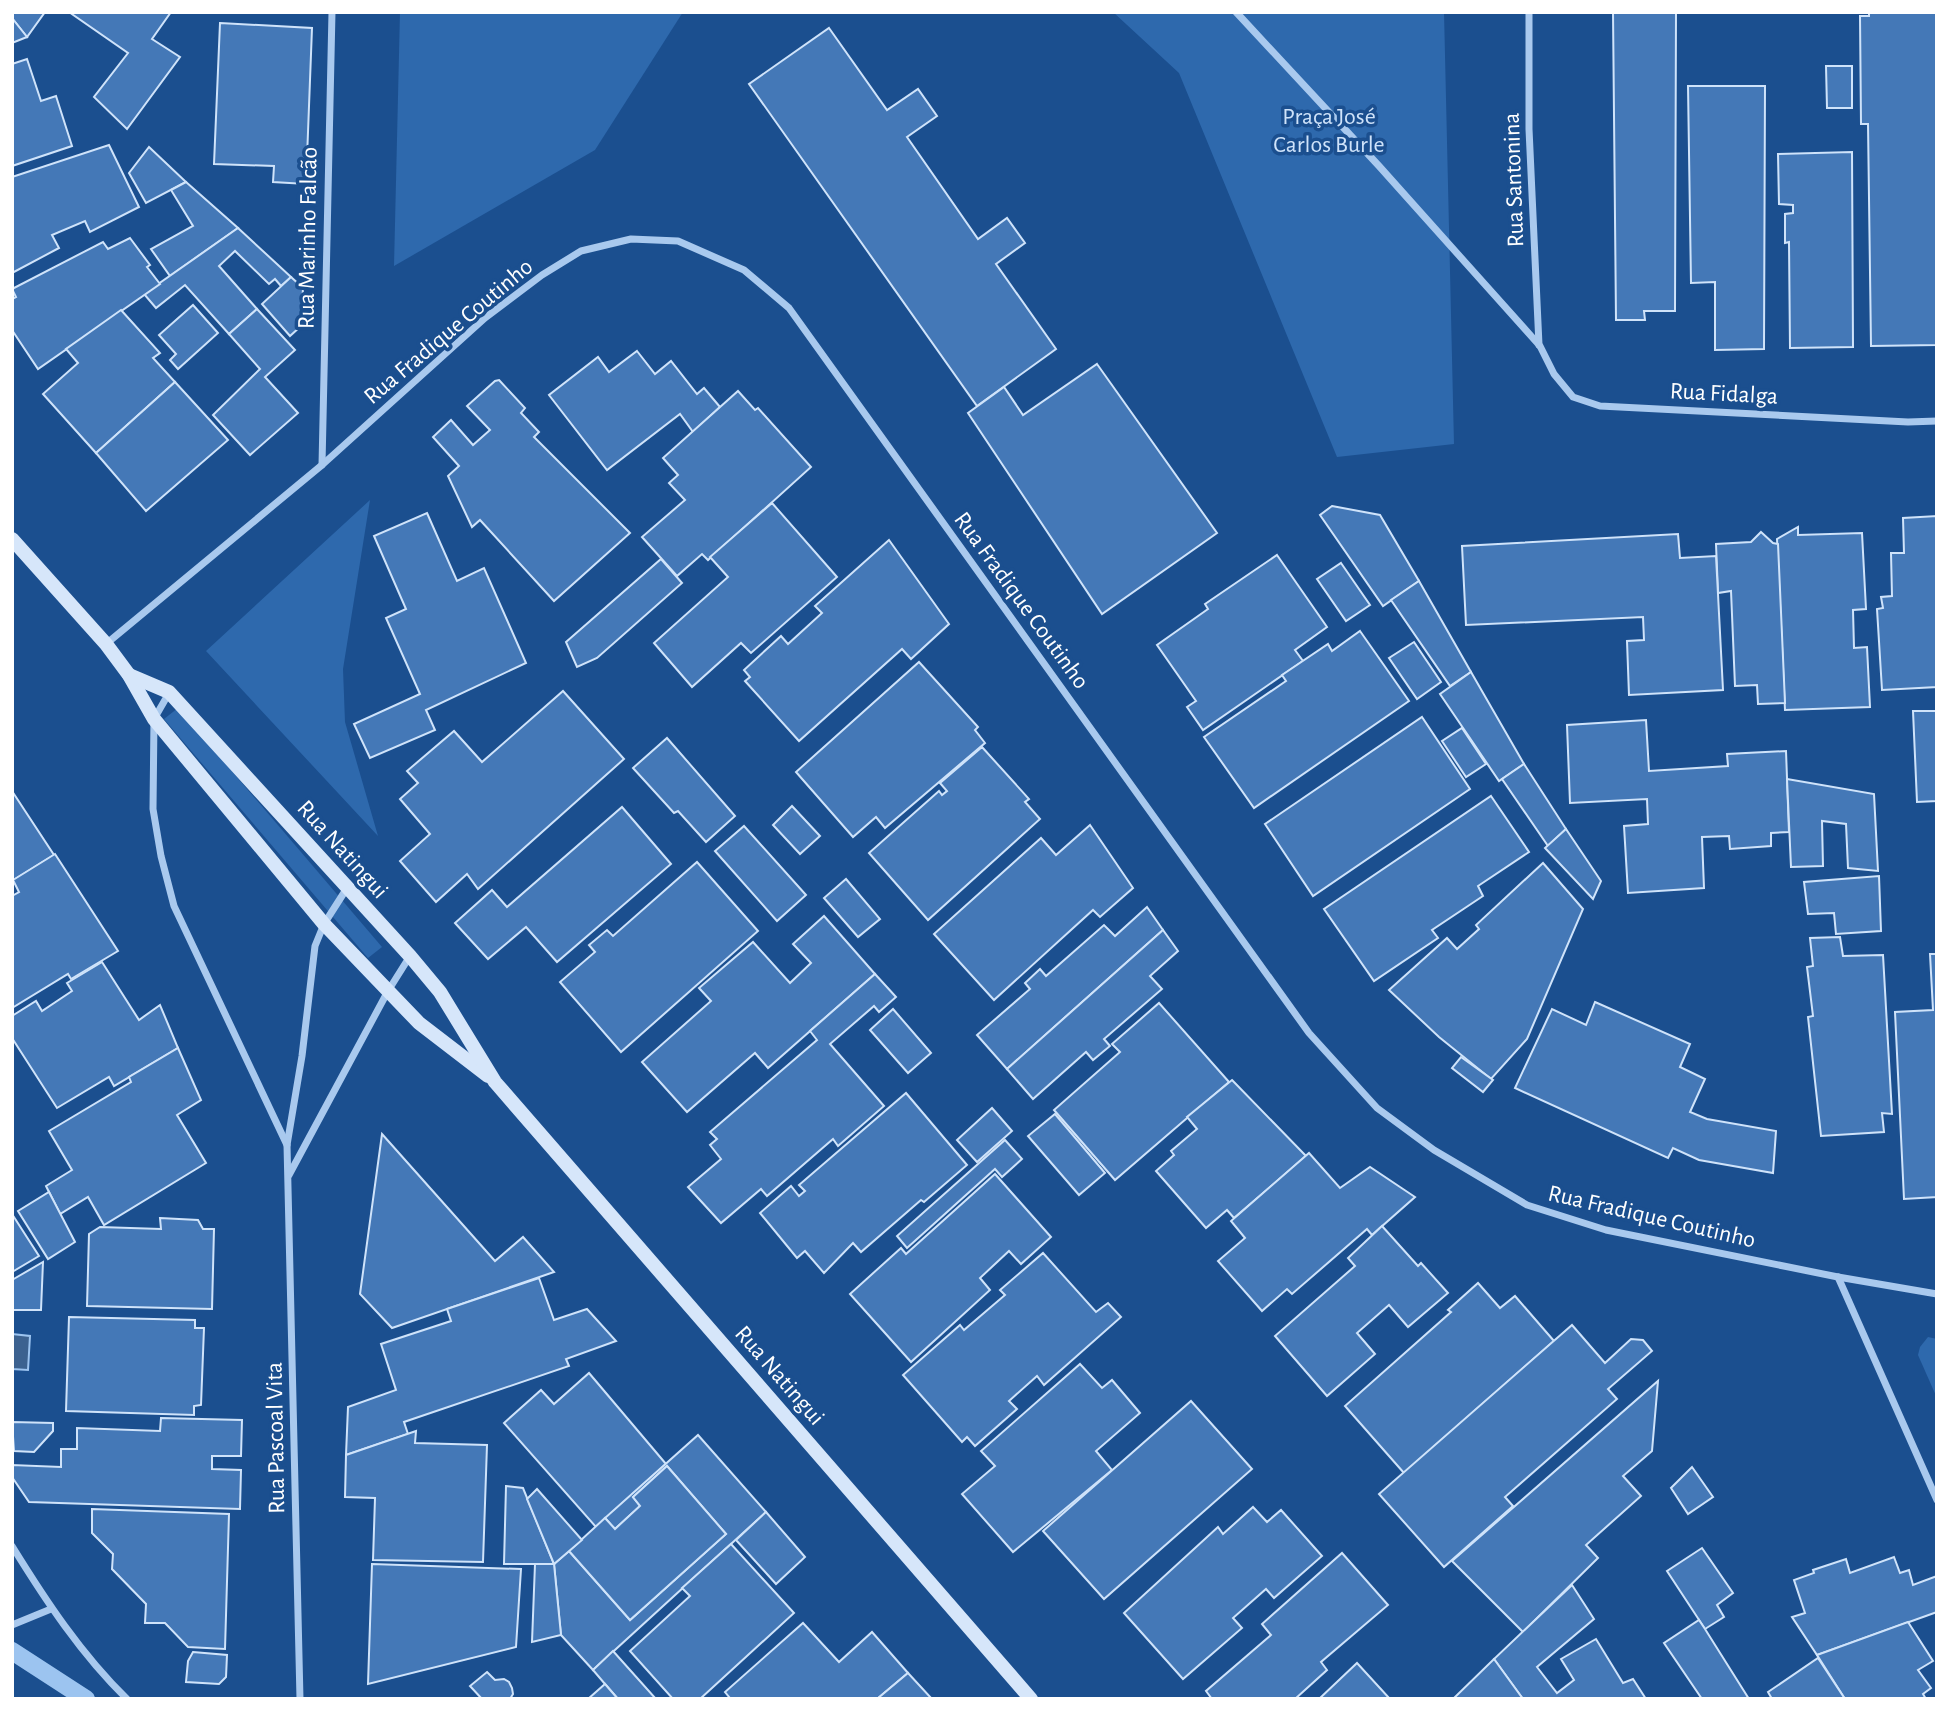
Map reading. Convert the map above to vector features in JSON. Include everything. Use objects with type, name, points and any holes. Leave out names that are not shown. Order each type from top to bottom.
[{"type":"street","name":"Rua Marinho Falcão","points":[[322,465],[332,12]]},
{"type":"street","points":[[1236,12],[1379,166],[1539,345]]},
{"type":"street","name":"Rua Santonina","points":[[1529,12],[1529,129],[1539,345]]},
{"type":"street","name":"Rua Fradique Coutinho","points":[[106,644],[322,465],[485,318],[542,275],[581,251],[631,239],[678,241],[744,270],[789,308],[1309,1033],[1377,1108],[1434,1150],[1527,1205],[1606,1230],[1838,1278],[1937,1294]]},
{"type":"street","name":"Rua Fidalga","points":[[1539,345],[1553,374],[1573,397],[1600,406],[1937,421]]},
{"type":"street","name":"Rua Natingui","points":[[12,539],[106,644],[130,675],[155,719],[324,924],[419,1023],[495,1082]]},
{"type":"street","name":"Rua Natingui","points":[[130,675],[169,692],[410,956],[440,992],[495,1082],[1031,1699]]},
{"type":"street","name":"Rua Pascoal Vita","points":[[169,692],[155,719],[153,809],[161,856],[174,905],[287,1146]]},
{"type":"street","name":"Rua Pascoal Vita","points":[[300,1699],[287,1146],[302,1056],[315,946],[324,924],[348,887]]},
{"type":"street","name":"Rua Pascoal Vita","points":[[288,1176],[388,991],[410,956]]},
{"type":"street","points":[[1838,1278],[1937,1500]]},
{"type":"street","points":[[12,1546],[51,1609],[109,1681],[127,1699]]},
{"type":"street","points":[[15,1624],[51,1609]]},
{"type":"green space","points":[[400,12],[683,12],[595,150],[394,266]]},
{"type":"green space","name":"Praça José Carlos Burle","points":[[1113,12],[1444,12],[1454,444],[1337,457],[1179,73]]},
{"type":"green space","points":[[370,500],[343,669],[345,722],[378,836],[206,651]]},
{"type":"green space","points":[[178,708],[382,947],[368,958],[164,719]]},
{"type":"green space","points":[[1928,1337],[1937,1339],[1937,1398],[1918,1355],[1920,1347]]},
{"type":"shaded area","points":[[12,1334],[30,1336],[28,1370],[12,1369]]},
{"type":"building","points":[[12,12],[45,12],[27,37],[12,18]]},
{"type":"building","points":[[69,12],[171,12],[152,39],[180,57],[127,129],[94,97],[128,53]]},
{"type":"building","points":[[1613,12],[1676,12],[1675,311],[1644,311],[1645,320],[1616,320]]},
{"type":"building","points":[[1869,12],[1937,12],[1937,345],[1871,346],[1868,124],[1861,124],[1860,16],[1869,16]]},
{"type":"building","points":[[12,18],[27,37],[12,43]]},
{"type":"building","points":[[220,23],[312,28],[306,184],[273,182],[274,166],[214,164]]},
{"type":"building","points":[[829,28],[887,110],[918,89],[937,116],[907,137],[978,239],[1007,218],[1025,243],[996,264],[1056,349],[977,406],[749,84]]},
{"type":"building","points":[[27,59],[41,101],[56,96],[72,146],[12,166],[12,64]]},
{"type":"building","points":[[1826,66],[1852,66],[1852,108],[1827,108]]},
{"type":"building","points":[[1688,86],[1765,86],[1764,349],[1715,350],[1715,282],[1691,283]]},
{"type":"building","points":[[109,145],[139,207],[90,232],[85,221],[52,235],[59,248],[12,273],[12,177]]},
{"type":"building","points":[[149,147],[186,182],[146,203],[129,173]]},
{"type":"building","points":[[1852,152],[1853,347],[1790,348],[1789,242],[1785,243],[1785,214],[1793,213],[1793,205],[1779,204],[1778,154]]},
{"type":"building","points":[[186,182],[238,228],[170,276],[151,249],[193,226],[171,190]]},
{"type":"building","points":[[238,228],[291,277],[281,286],[275,279],[269,284],[235,251],[219,266],[257,309],[229,334],[185,285],[156,308],[144,294]]},
{"type":"building","points":[[130,238],[160,284],[38,369],[12,330],[12,299],[16,297],[12,289],[103,242],[108,249]]},
{"type":"building","points":[[291,277],[303,288],[301,326],[290,336],[262,304]]},
{"type":"building","points":[[193,305],[218,333],[178,369],[170,360],[176,354],[159,335]]},
{"type":"building","points":[[257,309],[295,350],[265,377],[298,413],[250,455],[213,415],[260,369],[229,334]]},
{"type":"building","points":[[121,310],[160,353],[153,358],[175,382],[96,453],[43,394],[78,363],[66,349]]},
{"type":"building","points":[[637,351],[655,374],[671,361],[697,394],[704,388],[720,407],[693,432],[680,414],[607,470],[549,395],[598,357],[609,372]]},
{"type":"building","points":[[1097,364],[1217,533],[1102,614],[968,413],[1004,387],[1023,415]]},
{"type":"building","points":[[499,380],[525,408],[521,413],[539,432],[534,437],[630,533],[554,601],[480,520],[472,527],[448,476],[459,466],[433,437],[451,420],[473,445],[490,430],[467,406]]},
{"type":"building","points":[[175,382],[228,440],[146,511],[96,453]]},
{"type":"building","points":[[738,391],[755,410],[758,408],[811,467],[708,560],[702,554],[677,576],[642,537],[685,500],[669,483],[678,475],[663,458]]},
{"type":"building","points":[[772,503],[837,577],[751,653],[741,643],[692,687],[654,643],[728,577],[710,557]]},
{"type":"building","points":[[1332,506],[1380,515],[1419,581],[1383,606],[1320,515]]},
{"type":"building","points":[[427,513],[457,581],[484,568],[526,663],[426,710],[435,730],[370,758],[354,724],[420,694],[386,618],[406,609],[374,536]]},
{"type":"building","points":[[1937,516],[1937,687],[1882,690],[1877,609],[1883,608],[1881,597],[1892,596],[1891,553],[1904,553],[1903,518]]},
{"type":"building","points":[[1798,527],[1798,535],[1862,533],[1866,609],[1853,610],[1854,648],[1867,647],[1870,707],[1785,710],[1777,539]]},
{"type":"building","points":[[1761,532],[1778,544],[1785,703],[1758,704],[1757,685],[1735,686],[1731,591],[1718,593],[1716,544],[1751,542]]},
{"type":"building","points":[[1678,534],[1680,558],[1716,556],[1723,690],[1629,695],[1627,641],[1644,640],[1643,617],[1466,625],[1462,546]]},
{"type":"building","points":[[889,540],[949,624],[911,659],[902,649],[799,741],[745,681],[750,677],[744,670],[781,636],[788,644],[822,613],[815,606]]},
{"type":"building","points":[[1277,555],[1327,627],[1295,650],[1303,661],[1203,730],[1187,707],[1196,701],[1157,645],[1208,609],[1205,604]]},
{"type":"building","points":[[661,559],[682,583],[597,658],[577,667],[566,642]]},
{"type":"building","points":[[1341,563],[1370,605],[1346,621],[1317,579]]},
{"type":"building","points":[[1419,581],[1471,672],[1450,686],[1391,600]]},
{"type":"building","points":[[1360,631],[1409,701],[1254,808],[1204,737],[1286,681],[1282,675],[1328,644],[1332,651]]},
{"type":"building","points":[[1414,642],[1441,682],[1417,699],[1389,658]]},
{"type":"building","points":[[919,662],[978,727],[975,730],[985,743],[885,828],[876,817],[853,837],[796,772]]},
{"type":"building","points":[[1471,672],[1524,764],[1499,781],[1440,694]]},
{"type":"building","points":[[563,691],[624,759],[478,889],[467,874],[436,902],[400,861],[430,834],[400,799],[418,783],[407,771],[454,731],[482,762]]},
{"type":"building","points":[[1913,711],[1937,711],[1937,801],[1917,802]]},
{"type":"building","points":[[1422,717],[1470,789],[1313,896],[1265,824]]},
{"type":"building","points":[[1646,720],[1649,771],[1728,766],[1727,754],[1786,751],[1789,832],[1771,833],[1771,846],[1730,849],[1729,836],[1702,837],[1704,888],[1628,893],[1624,826],[1648,824],[1647,799],[1570,803],[1567,725]]},
{"type":"building","points":[[1462,728],[1486,764],[1466,777],[1442,741]]},
{"type":"building","points":[[667,738],[735,816],[706,842],[678,811],[674,813],[633,768]]},
{"type":"building","points":[[982,747],[1029,799],[1025,802],[1040,819],[928,920],[869,853],[939,791],[942,795],[947,791],[940,783]]},
{"type":"building","points":[[1524,764],[1566,829],[1548,846],[1502,779]]},
{"type":"building","points":[[1787,779],[1874,794],[1878,871],[1848,868],[1846,824],[1822,821],[1823,866],[1791,867]]},
{"type":"building","points":[[12,791],[54,855],[12,881]]},
{"type":"building","points":[[1491,796],[1529,852],[1478,886],[1483,896],[1432,930],[1438,938],[1374,981],[1324,909]]},
{"type":"building","points":[[792,806],[820,836],[800,854],[773,825]]},
{"type":"building","points":[[622,807],[671,864],[557,962],[526,927],[488,959],[455,923],[492,890],[507,907]]},
{"type":"building","points":[[1090,825],[1133,888],[1100,917],[1093,910],[994,1000],[934,934],[1041,838],[1056,855]]},
{"type":"building","points":[[744,826],[806,895],[777,921],[715,851]]},
{"type":"building","points":[[1566,829],[1601,881],[1593,899],[1545,848]]},
{"type":"building","points":[[55,854],[118,951],[71,979],[68,974],[12,1008],[12,896],[19,892],[13,880]]},
{"type":"building","points":[[697,862],[758,931],[621,1052],[560,982],[595,952],[589,945],[607,930],[613,936]]},
{"type":"building","points":[[1543,863],[1583,909],[1527,1039],[1491,1079],[1439,1037],[1389,990],[1447,938],[1457,949],[1479,929],[1476,925]]},
{"type":"building","points":[[1879,876],[1881,931],[1836,934],[1834,913],[1808,914],[1804,882]]},
{"type":"building","points":[[846,879],[880,919],[858,937],[824,898]]},
{"type":"building","points":[[1147,907],[1163,930],[1007,1069],[977,1035],[1030,989],[1025,983],[1040,969],[1046,976],[1104,925],[1115,936]]},
{"type":"building","points":[[824,916],[875,974],[768,1068],[755,1053],[687,1112],[642,1062],[711,1001],[699,988],[753,942],[790,983],[811,963],[793,944]]},
{"type":"building","points":[[1163,930],[1178,951],[1150,976],[1162,989],[1104,1039],[1110,1046],[1093,1060],[1086,1052],[1033,1099],[1007,1069]]},
{"type":"building","points":[[1840,937],[1843,956],[1883,955],[1892,1114],[1882,1113],[1884,1132],[1821,1136],[1808,1017],[1813,1016],[1807,967],[1813,966],[1810,938]]},
{"type":"building","points":[[1930,954],[1937,954],[1937,1197],[1904,1199],[1895,1012],[1933,1010]]},
{"type":"building","points":[[102,962],[139,1020],[160,1005],[178,1048],[114,1086],[109,1077],[57,1108],[12,1038],[12,1016],[36,1001],[42,1011],[72,991],[67,983]]},
{"type":"building","points":[[875,974],[896,997],[879,1012],[874,1006],[830,1044],[884,1106],[838,1146],[833,1139],[767,1196],[761,1189],[721,1223],[688,1187],[721,1159],[710,1145],[717,1139],[710,1132],[817,1040],[810,1031]]},
{"type":"building","points":[[1595,1002],[1690,1044],[1680,1067],[1705,1079],[1690,1112],[1707,1119],[1776,1131],[1773,1173],[1699,1160],[1673,1148],[1668,1158],[1515,1088],[1552,1009],[1586,1025]]},
{"type":"building","points":[[1159,1003],[1229,1082],[1115,1180],[1054,1110],[1120,1052],[1112,1044]]},
{"type":"building","points":[[893,1009],[931,1053],[908,1073],[870,1030]]},
{"type":"building","points":[[178,1048],[201,1100],[177,1115],[206,1163],[104,1225],[88,1197],[60,1214],[46,1186],[72,1170],[49,1131],[131,1082],[129,1077]]},
{"type":"building","points":[[1461,1057],[1493,1080],[1483,1092],[1452,1068]]},
{"type":"building","points":[[1232,1080],[1306,1156],[1234,1218],[1227,1210],[1206,1228],[1156,1171],[1174,1155],[1171,1151],[1197,1129],[1187,1117]]},
{"type":"building","points":[[906,1093],[967,1165],[924,1202],[921,1200],[861,1252],[853,1243],[824,1273],[805,1251],[797,1258],[760,1213],[791,1186],[799,1196],[805,1191],[799,1185]]},
{"type":"building","points":[[992,1108],[1012,1131],[977,1162],[957,1140]]},
{"type":"building","points":[[1055,1114],[1105,1173],[1079,1195],[1028,1136]]},
{"type":"building","points":[[382,1134],[495,1261],[523,1237],[554,1272],[392,1328],[360,1294]]},
{"type":"building","points":[[1005,1140],[1022,1159],[1002,1177],[995,1169],[907,1248],[897,1236]]},
{"type":"building","points":[[1309,1153],[1340,1188],[1370,1167],[1415,1197],[1372,1235],[1367,1229],[1292,1294],[1287,1289],[1262,1311],[1218,1261],[1245,1238],[1231,1221]]},
{"type":"building","points":[[995,1174],[1051,1237],[1021,1264],[1009,1251],[980,1278],[990,1290],[911,1362],[850,1294],[901,1248],[906,1254]]},
{"type":"building","points":[[49,1192],[75,1242],[48,1259],[18,1211]]},
{"type":"building","points":[[12,1214],[39,1256],[12,1272]]},
{"type":"building","points":[[160,1218],[198,1220],[203,1229],[214,1229],[212,1309],[87,1306],[89,1234],[100,1227],[161,1229]]},
{"type":"building","points":[[1382,1226],[1418,1266],[1421,1263],[1448,1293],[1408,1327],[1389,1305],[1357,1333],[1375,1354],[1327,1396],[1275,1336],[1355,1266],[1348,1258]]},
{"type":"building","points":[[1043,1253],[1096,1312],[1108,1303],[1121,1317],[1044,1385],[1037,1376],[1009,1401],[1017,1409],[975,1446],[967,1437],[962,1442],[903,1375],[960,1325],[964,1330],[1005,1295],[1000,1290]]},
{"type":"building","points":[[43,1262],[41,1310],[12,1310],[12,1280]]},
{"type":"building","points":[[539,1278],[554,1320],[587,1309],[616,1341],[566,1359],[569,1366],[404,1422],[408,1434],[346,1455],[348,1407],[396,1390],[381,1344],[451,1321],[447,1309]]},
{"type":"building","points":[[1478,1283],[1500,1308],[1515,1296],[1554,1341],[1404,1473],[1345,1406],[1451,1312],[1448,1310]]},
{"type":"building","points":[[69,1317],[195,1320],[195,1328],[204,1328],[201,1405],[194,1406],[194,1415],[66,1411]]},
{"type":"building","points":[[1572,1325],[1605,1363],[1631,1339],[1643,1340],[1652,1351],[1608,1389],[1617,1399],[1505,1497],[1513,1506],[1444,1567],[1379,1494]]},
{"type":"building","points":[[1080,1364],[1102,1388],[1112,1380],[1140,1413],[1096,1451],[1112,1470],[1013,1552],[962,1494],[995,1466],[981,1451]]},
{"type":"building","points":[[589,1373],[666,1464],[596,1527],[504,1423],[541,1390],[554,1404]]},
{"type":"building","points":[[1658,1381],[1652,1451],[1623,1476],[1641,1496],[1586,1545],[1598,1558],[1523,1632],[1452,1561]]},
{"type":"building","points":[[1191,1401],[1252,1469],[1104,1599],[1043,1531]]},
{"type":"building","points":[[161,1418],[242,1420],[241,1456],[212,1456],[212,1469],[241,1470],[240,1509],[29,1502],[12,1477],[12,1465],[61,1467],[61,1449],[77,1449],[77,1428],[160,1431]]},
{"type":"building","points":[[12,1422],[53,1423],[53,1431],[34,1452],[14,1451]]},
{"type":"building","points":[[416,1431],[415,1443],[487,1445],[483,1562],[373,1560],[375,1498],[345,1497],[346,1455]]},
{"type":"building","points":[[698,1435],[766,1512],[593,1670],[561,1635],[554,1564],[569,1551],[630,1620],[726,1534],[667,1466],[633,1497],[640,1506],[615,1529],[605,1518]]},
{"type":"building","points":[[667,1466],[726,1534],[630,1620],[569,1551],[605,1518],[615,1529],[640,1506],[633,1497]]},
{"type":"building","points":[[1692,1467],[1713,1497],[1688,1514],[1671,1488]]},
{"type":"building","points":[[506,1486],[523,1488],[554,1564],[504,1564]]},
{"type":"building","points":[[537,1489],[582,1540],[554,1564],[527,1499]]},
{"type":"building","points":[[1253,1507],[1267,1522],[1281,1510],[1322,1556],[1274,1598],[1266,1589],[1233,1618],[1242,1628],[1183,1679],[1124,1613],[1218,1527],[1223,1534]]},
{"type":"building","points":[[92,1509],[229,1514],[225,1649],[188,1647],[165,1623],[145,1623],[146,1604],[112,1569],[113,1554],[92,1533]]},
{"type":"building","points":[[766,1512],[805,1557],[776,1584],[736,1540]]},
{"type":"building","points":[[731,1544],[794,1613],[700,1699],[673,1699],[630,1651],[690,1596],[682,1588]]},
{"type":"building","points":[[1702,1548],[1733,1593],[1717,1605],[1724,1617],[1705,1629],[1667,1571]]},
{"type":"building","points":[[1342,1553],[1388,1605],[1321,1662],[1327,1670],[1295,1699],[1212,1699],[1206,1691],[1271,1635],[1262,1624]]},
{"type":"building","points":[[1894,1557],[1900,1573],[1909,1570],[1913,1585],[1937,1576],[1937,1612],[1817,1655],[1792,1617],[1805,1613],[1794,1580],[1814,1573],[1813,1570],[1846,1559],[1850,1573]]},
{"type":"building","points":[[372,1564],[521,1569],[516,1647],[368,1684]]},
{"type":"building","points":[[535,1564],[554,1564],[561,1635],[532,1642]]},
{"type":"building","points":[[1572,1585],[1594,1619],[1537,1667],[1557,1693],[1574,1680],[1561,1659],[1596,1639],[1623,1683],[1633,1679],[1646,1699],[1523,1699],[1494,1659]]},
{"type":"building","points":[[1699,1620],[1749,1699],[1702,1699],[1664,1643]]},
{"type":"building","points":[[1908,1622],[1933,1661],[1918,1670],[1931,1688],[1923,1694],[1926,1699],[1845,1699],[1817,1655]]},
{"type":"building","points":[[803,1623],[839,1662],[872,1632],[908,1673],[877,1699],[727,1699],[729,1697],[725,1692]]},
{"type":"building","points":[[613,1651],[656,1699],[618,1699],[593,1670]]},
{"type":"building","points":[[193,1652],[227,1655],[226,1677],[219,1684],[186,1682],[188,1661]]},
{"type":"building","points":[[1818,1658],[1845,1699],[1772,1699],[1768,1692]]},
{"type":"building","points":[[1494,1659],[1523,1699],[1453,1699]]},
{"type":"building","points":[[1357,1663],[1390,1699],[1319,1699]]},
{"type":"building","points":[[487,1672],[495,1680],[504,1679],[509,1682],[513,1694],[510,1699],[482,1699],[470,1686]]},
{"type":"building","points":[[908,1673],[932,1699],[877,1699]]},
{"type":"building","points":[[605,1684],[618,1699],[588,1699]]},
{"type":"waterway","points":[[12,1651],[86,1699]]}]
